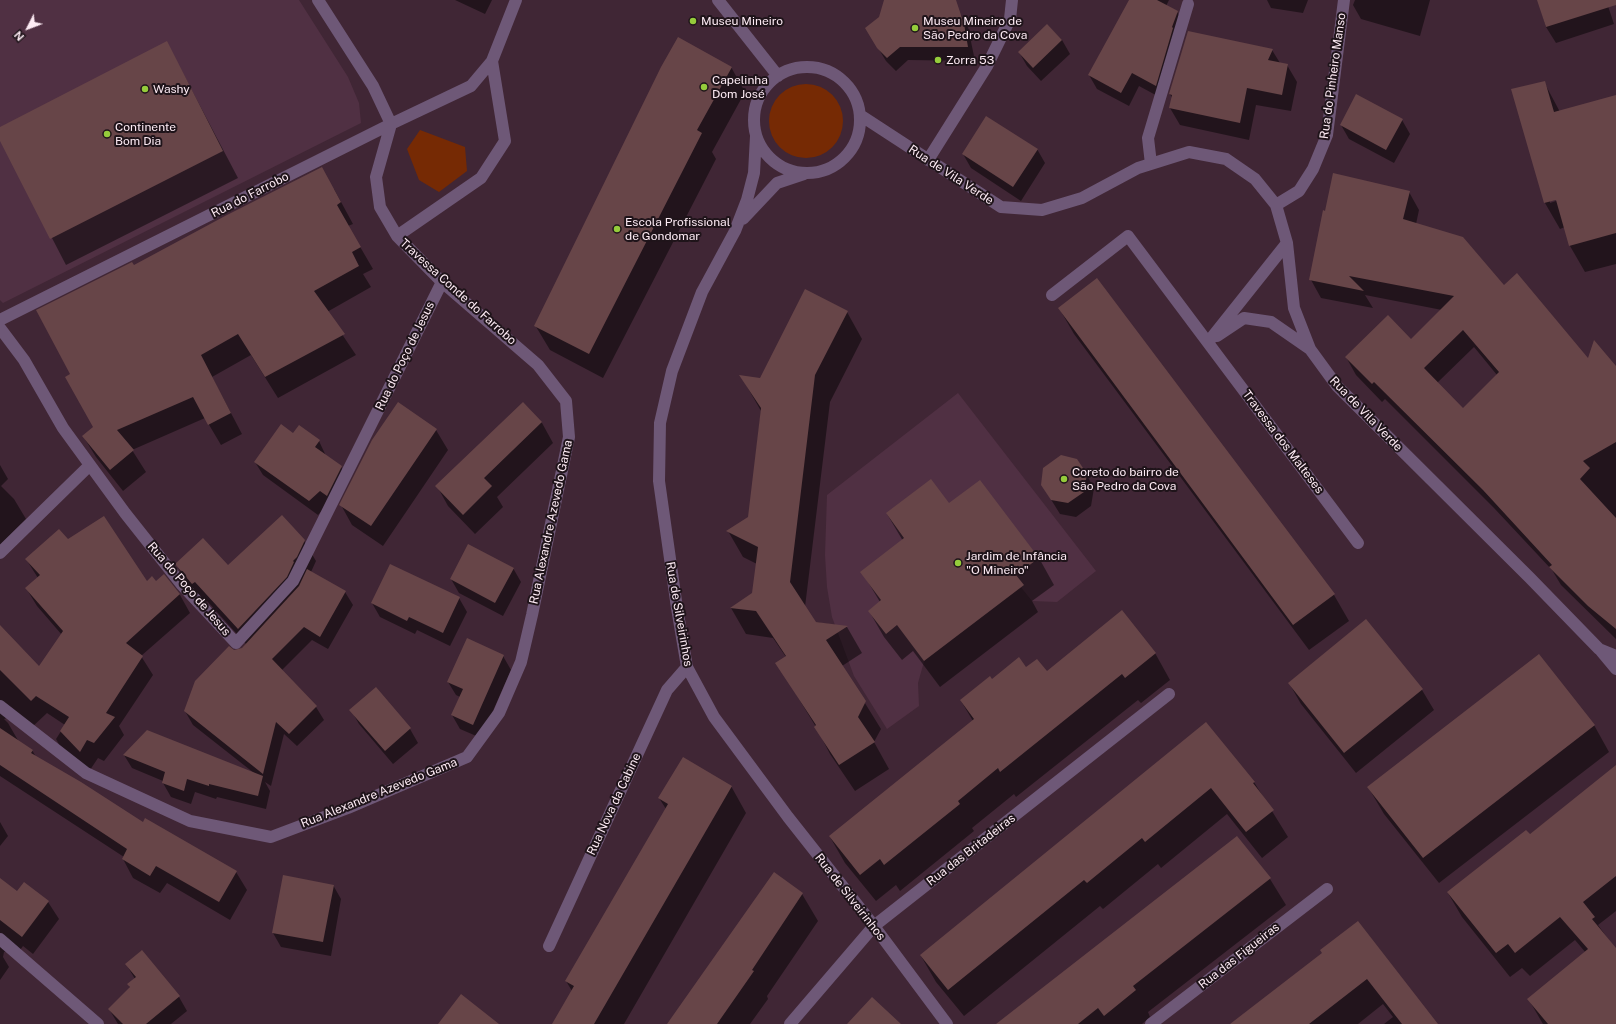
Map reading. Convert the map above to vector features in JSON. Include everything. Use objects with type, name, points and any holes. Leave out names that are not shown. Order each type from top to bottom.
[{"type":"street","points":[[318,0],[373,86],[391,124]]},
{"type":"street","name":"Rua do Farrobo","points":[[0,320],[391,124],[471,86],[492,60],[516,0]]},
{"type":"street","points":[[718,0],[778,76]]},
{"type":"street","points":[[928,160],[987,66],[1010,19],[1012,0]]},
{"type":"street","name":"Rua do Pinheiro Manso","points":[[1276,205],[1299,191],[1313,169],[1327,135],[1344,0]]},
{"type":"street","points":[[1151,164],[1148,138],[1188,4]]},
{"type":"street","points":[[397,236],[481,178],[506,141],[492,60]]},
{"type":"street","points":[[805,67],[816,68],[834,75],[850,89],[859,107],[860,115],[859,129],[852,149],[836,165],[814,173],[805,174],[785,169],[770,158],[756,136],[754,120],[757,103],[766,86],[788,70],[805,67]]},
{"type":"street","name":"Rua de Vila Verde","points":[[860,115],[1001,207],[1042,210],[1082,198],[1138,168],[1189,152],[1226,159],[1255,179],[1276,205],[1287,243],[1294,308],[1310,349],[1337,386],[1530,578],[1599,649],[1616,656]]},
{"type":"street","name":"Travessa Conde do Farrobo","points":[[391,124],[376,177],[380,207],[397,236],[442,282],[538,365],[566,401]]},
{"type":"street","name":"Rua de Silveirinhos","points":[[756,136],[754,173],[748,200],[735,230],[702,292],[672,371],[660,423],[658,481],[677,608],[688,667],[714,717],[947,1024]]},
{"type":"street","name":"Rua de Silveirinhos","points":[[735,230],[751,210],[777,183],[805,174]]},
{"type":"street","name":"Travessa dos Malteses","points":[[1052,295],[1128,236],[1209,341],[1358,543]]},
{"type":"street","points":[[1209,341],[1287,243]]},
{"type":"street","name":"Rua do Poço de Jesus","points":[[0,328],[24,360],[63,428],[124,513],[182,585],[236,643],[293,581],[442,282]]},
{"type":"street","points":[[1209,341],[1244,318],[1271,322],[1310,349]]},
{"type":"street","name":"Rua Alexandre Azevedo Gama","points":[[0,706],[86,773],[190,821],[271,837],[348,808],[467,757],[499,713],[521,662],[569,437],[566,401]]},
{"type":"street","points":[[0,553],[90,465]]},
{"type":"street","points":[[1599,649],[1616,669]]},
{"type":"street","name":"Rua Nova da Cabine","points":[[549,946],[667,690],[688,667]]},
{"type":"street","name":"Rua das Britadeiras","points":[[790,1024],[874,926],[1169,694]]},
{"type":"street","name":"Rua das Figueiras","points":[[1151,1024],[1327,889]]},
{"type":"street","points":[[0,939],[98,1024]]},
{"type":"shaded area","points":[[0,0],[299,0],[348,77],[359,103],[361,123],[3,303],[0,300]]},
{"type":"shaded area","points":[[806,84],[820,87],[832,95],[840,107],[843,121],[840,135],[832,147],[820,155],[806,158],[792,155],[780,147],[772,135],[769,121],[772,107],[780,95],[792,87]]},
{"type":"shaded area","points":[[420,130],[465,147],[467,171],[439,192],[419,180],[407,149]]},
{"type":"shaded area","name":"Jardim de Infância \"O Mineiro\"","points":[[958,393],[1096,571],[1057,602],[1032,601],[1020,586],[925,658],[918,683],[919,706],[887,729],[854,676],[832,617],[827,587],[825,555],[827,495]]},
{"type":"building","name":"Museu Mineiro de São Pedro da Cova","points":[[884,0],[956,0],[964,24],[968,47],[900,47],[887,58],[877,48],[865,28],[879,17]]},
{"type":"building","points":[[1129,0],[1157,0],[1178,11],[1172,27],[1173,28],[1156,86],[1132,73],[1121,93],[1088,75]]},
{"type":"building","points":[[1537,0],[1616,0],[1616,5],[1546,27]]},
{"type":"building","points":[[1047,24],[1062,40],[1033,68],[1018,52]]},
{"type":"building","points":[[1188,31],[1273,49],[1268,60],[1288,64],[1282,95],[1247,88],[1240,123],[1169,108],[1172,95],[1169,94]]},
{"type":"building","name":"Escola Profissional de Gondomar","points":[[678,37],[732,67],[697,130],[702,133],[589,354],[534,326],[661,67]]},
{"type":"building","name":"Continente Bom Dia","points":[[167,41],[223,151],[50,239],[0,141],[0,127]]},
{"type":"building","points":[[1545,81],[1554,112],[1616,95],[1616,233],[1569,246],[1556,200],[1544,203],[1511,89]]},
{"type":"building","points":[[1356,94],[1403,119],[1386,150],[1340,125]]},
{"type":"building","points":[[986,116],[1038,149],[1013,187],[962,154]]},
{"type":"building","points":[[322,167],[341,202],[337,205],[361,247],[352,252],[359,266],[314,291],[345,334],[265,377],[238,334],[201,355],[231,413],[208,425],[193,397],[117,430],[134,450],[110,470],[82,436],[93,427],[65,377],[70,374],[36,310],[132,262],[134,265],[225,216]]},
{"type":"building","points":[[1333,173],[1410,191],[1403,219],[1463,237],[1504,285],[1517,273],[1588,358],[1594,340],[1616,366],[1616,442],[1583,461],[1590,468],[1580,479],[1616,518],[1616,629],[1588,606],[1549,567],[1552,565],[1483,490],[1374,382],[1372,384],[1345,357],[1388,315],[1411,339],[1454,296],[1349,276],[1364,291],[1309,280],[1323,210],[1325,211]],"holes":[[[1463,330],[1499,372],[1463,408],[1424,368]]]},
{"type":"building","points":[[1097,278],[1335,594],[1293,625],[1058,308]]},
{"type":"building","points":[[805,289],[848,311],[815,375],[790,582],[816,622],[848,626],[826,640],[866,701],[858,717],[875,742],[839,765],[814,727],[816,725],[775,663],[786,656],[756,611],[730,608],[752,593],[758,547],[726,531],[748,517],[761,408],[739,375],[760,378]]},
{"type":"building","points":[[398,402],[437,429],[371,526],[339,505],[372,440]]},
{"type":"building","points":[[523,402],[542,422],[484,478],[492,486],[463,515],[435,486]]},
{"type":"building","points":[[281,424],[293,433],[299,425],[320,440],[315,447],[342,466],[327,496],[320,491],[309,501],[254,462]]},
{"type":"building","name":"Coreto do bairro de São Pedro da Cova","points":[[1061,455],[1077,459],[1087,474],[1084,492],[1068,503],[1051,500],[1041,485],[1043,468]]},
{"type":"building","points":[[931,479],[949,503],[980,480],[1039,558],[1016,575],[1024,585],[924,661],[897,625],[886,634],[868,611],[881,600],[860,572],[904,538],[886,513]]},
{"type":"building","points":[[282,515],[305,540],[297,557],[293,561],[294,562],[287,577],[238,629],[195,582],[192,584],[175,564],[203,538],[228,565]]},
{"type":"building","points":[[104,516],[147,581],[152,576],[156,581],[164,574],[180,594],[126,643],[143,656],[106,713],[115,717],[94,743],[87,740],[80,752],[60,731],[69,717],[36,696],[31,701],[0,670],[0,625],[39,666],[63,631],[25,588],[40,575],[25,559],[59,529],[68,539]]},
{"type":"building","points":[[468,544],[514,568],[495,603],[450,579]]},
{"type":"building","points":[[390,564],[460,597],[443,633],[409,617],[407,621],[371,603]]},
{"type":"building","points":[[307,569],[346,591],[320,637],[304,627],[272,659],[317,706],[289,734],[276,722],[263,774],[184,711],[195,681],[229,646],[234,650],[242,648],[299,586]]},
{"type":"building","points":[[1122,610],[1156,653],[1125,678],[1122,674],[1000,772],[998,768],[958,801],[960,804],[884,865],[880,859],[860,875],[829,836],[974,719],[960,700],[990,676],[992,679],[1019,657],[1026,667],[1037,659],[1047,671]]},
{"type":"building","points":[[1366,619],[1423,689],[1344,753],[1288,683]]},
{"type":"building","points":[[467,638],[504,655],[473,725],[451,715],[463,689],[447,682]]},
{"type":"building","points":[[1539,654],[1595,725],[1423,858],[1367,787]]},
{"type":"building","points":[[376,687],[411,728],[385,751],[349,710]]},
{"type":"building","points":[[1206,722],[1255,782],[1253,783],[1274,810],[1246,832],[1211,788],[1145,842],[1142,838],[1087,883],[1084,880],[948,990],[920,955]]},
{"type":"building","points":[[0,728],[33,750],[31,753],[81,782],[143,822],[145,818],[237,871],[219,902],[156,866],[150,876],[122,859],[127,849],[0,765]]},
{"type":"building","points":[[147,730],[263,776],[258,796],[209,784],[209,786],[187,779],[184,791],[162,783],[165,772],[123,755]]},
{"type":"building","points":[[683,757],[732,786],[594,1024],[552,1024],[574,986],[565,981],[668,804],[658,798]]},
{"type":"building","points":[[1616,765],[1616,876],[1583,902],[1595,917],[1592,919],[1616,948],[1616,1024],[1548,1024],[1527,999],[1588,949],[1560,917],[1515,953],[1508,944],[1496,953],[1447,892],[1526,830],[1530,834]]},
{"type":"building","points":[[1237,836],[1271,878],[1133,986],[1136,990],[1104,1016],[1098,1008],[1078,1024],[996,1024]]},
{"type":"building","points":[[774,872],[803,893],[752,970],[754,971],[717,1024],[667,1024]]},
{"type":"building","points":[[283,875],[334,885],[323,942],[272,933]]},
{"type":"building","points":[[0,878],[17,891],[24,882],[49,901],[22,937],[0,920]]},
{"type":"building","points":[[1358,921],[1438,1024],[1402,1024],[1367,979],[1309,1024],[1230,1024],[1322,953],[1320,950]]},
{"type":"building","points":[[142,950],[180,996],[146,1024],[123,1024],[108,1009],[130,987],[127,984],[136,977],[125,964]]},
{"type":"building","points":[[461,994],[499,1024],[438,1024]]},
{"type":"building","points":[[872,997],[901,1024],[847,1024]]},
{"type":"place","name":"Museu Mineiro","points":[[693,21]]},
{"type":"place","name":"Museu Mineiro de São Pedro da Cova","points":[[915,28]]},
{"type":"place","name":"Zorra 53","points":[[938,60]]},
{"type":"place","name":"Capelinha Dom José","points":[[704,87]]},
{"type":"place","name":"Washy","points":[[145,89]]},
{"type":"place","name":"Continente Bom Dia","points":[[107,134]]},
{"type":"place","name":"Escola Profissional de Gondomar","points":[[617,229]]},
{"type":"place","name":"Coreto do bairro de São Pedro da Cova","points":[[1064,479]]},
{"type":"place","name":"Jardim de Infância \"O Mineiro\"","points":[[958,563]]}]
